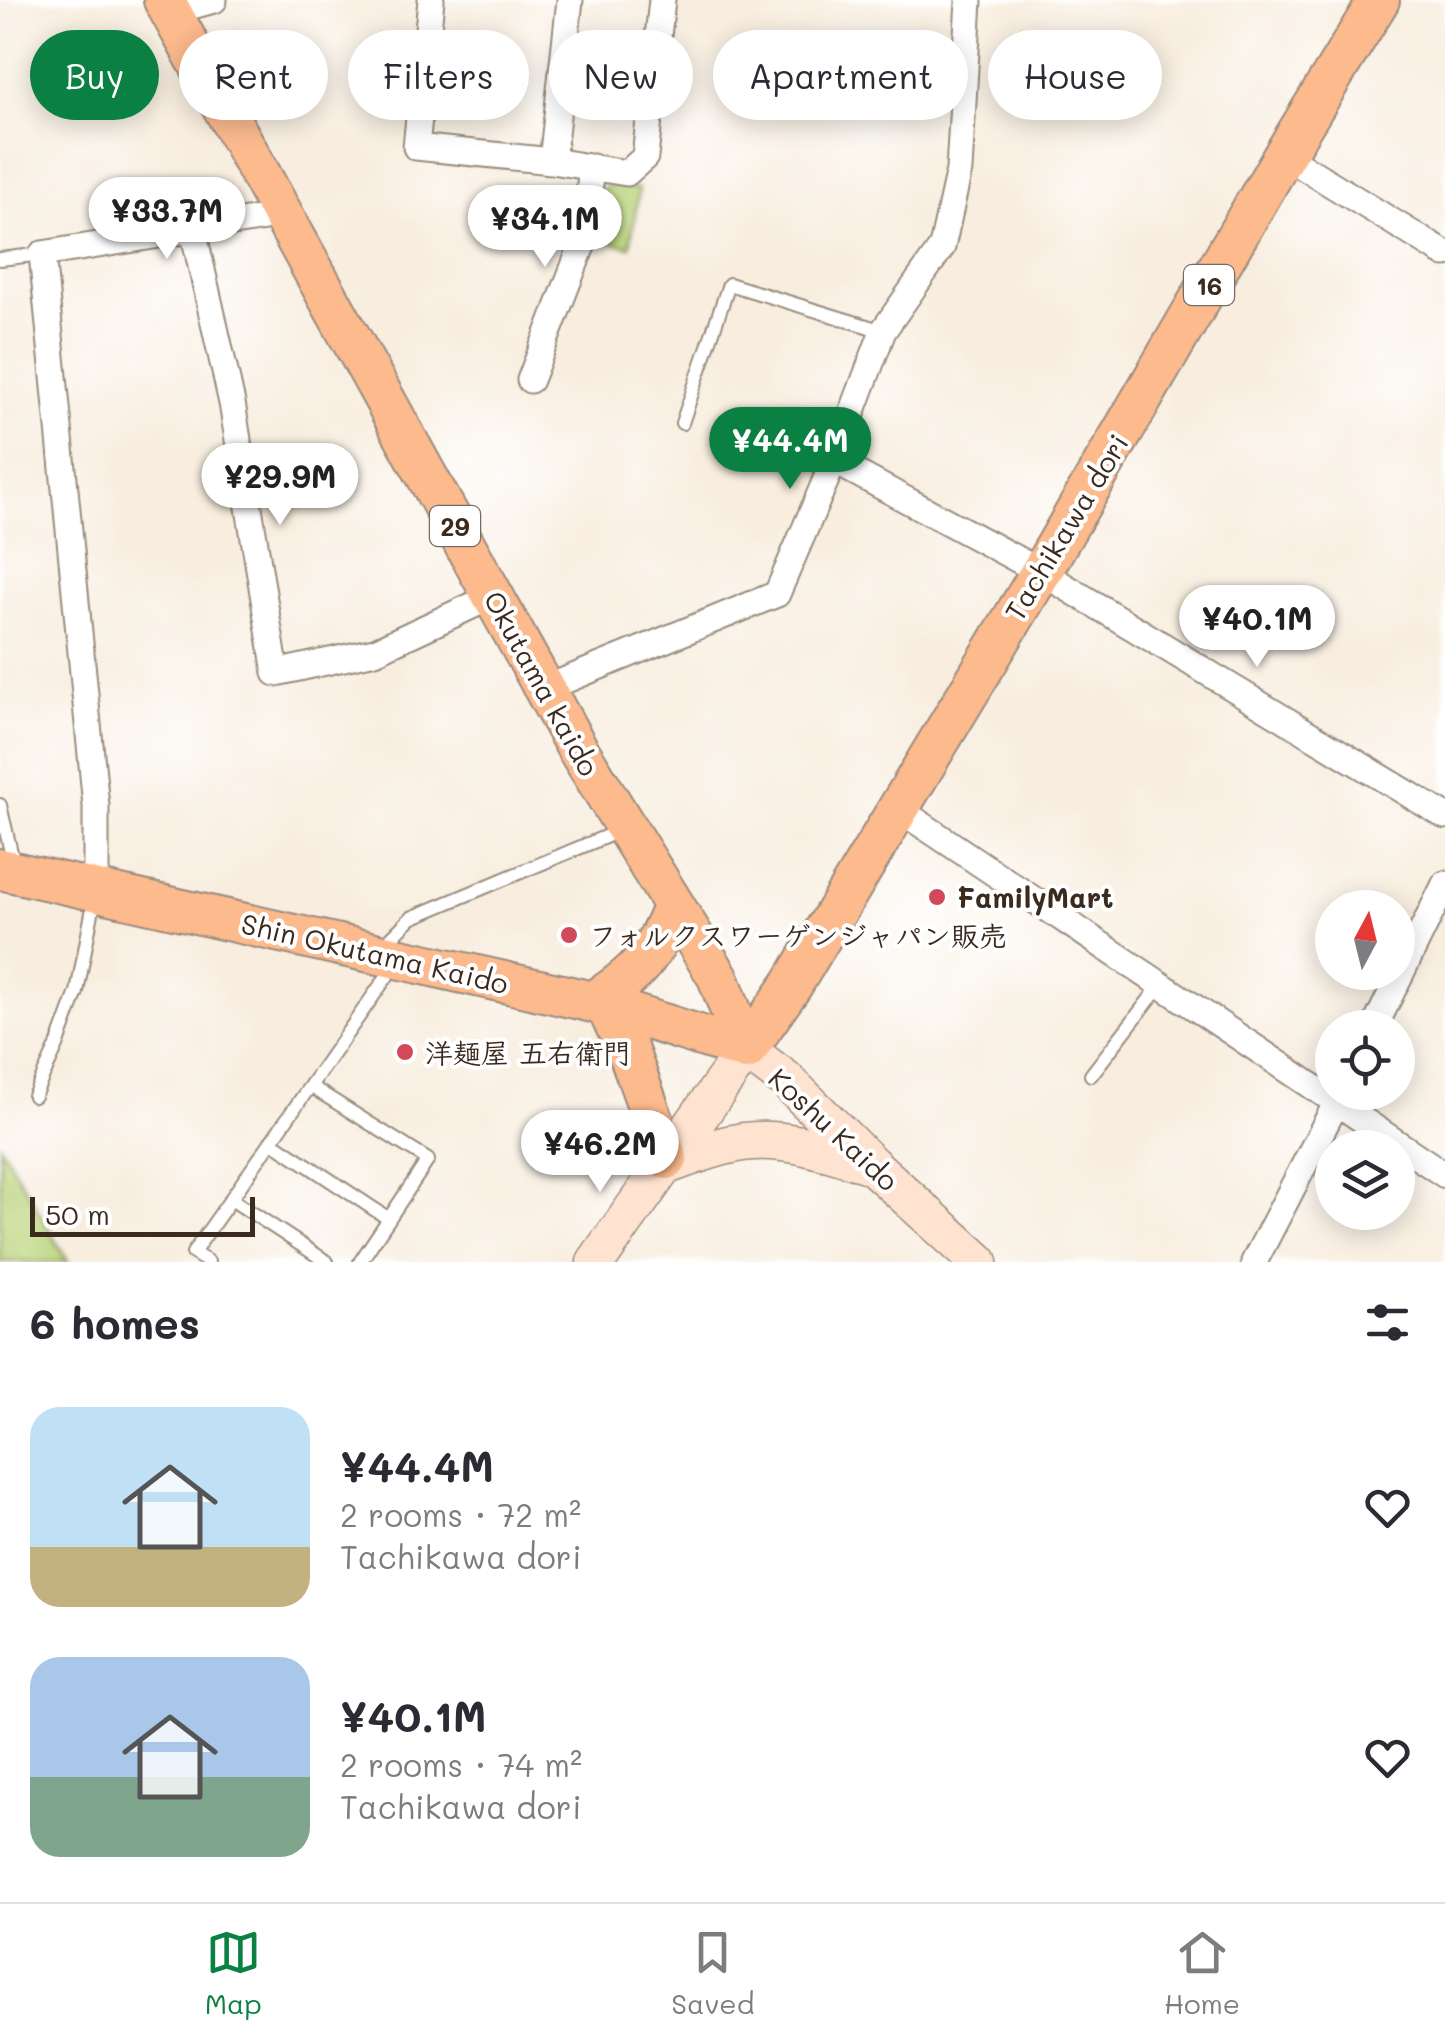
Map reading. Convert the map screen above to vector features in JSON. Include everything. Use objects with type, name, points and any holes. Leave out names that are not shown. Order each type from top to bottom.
[{"type":"main road","name":"Tachikawa dori","points":[[746,1050],[792,985],[1380,0]]},
{"type":"main road","name":"Okutama kaido","points":[[167,6],[544,689],[718,977],[746,1050]]},
{"type":"main road","name":"Shin Okutama Kaido","points":[[8,870],[600,1004],[746,1050]]},
{"type":"main road","points":[[673,906],[660,940],[630,978],[600,1004],[627,1048],[664,1163],[744,1142],[776,1141],[872,1165]]},
{"type":"main road","name":"Koshu Kaido","points":[[596,1262],[746,1050],[786,1080],[979,1262]]},
{"type":"street","points":[[167,6],[214,0]]},
{"type":"street","points":[[431,0],[416,146],[552,161],[627,174],[645,157],[662,0]]},
{"type":"street","points":[[552,161],[570,0]]},
{"type":"street","points":[[544,689],[776,594],[834,460],[883,331],[942,247],[959,170],[969,0]]},
{"type":"street","points":[[1284,155],[1445,254]]},
{"type":"street","points":[[530,380],[583,242],[592,167]]},
{"type":"street","points":[[96,889],[96,806],[42,254],[283,215]]},
{"type":"street","points":[[192,230],[232,402],[276,673],[375,652],[493,596]]},
{"type":"street","points":[[834,460],[1041,572],[1445,816]]},
{"type":"street","points":[[897,808],[1159,987],[1315,1083]]},
{"type":"street","points":[[1383,1010],[1445,884]]},
{"type":"street","points":[[1254,1262],[1333,1110]]},
{"type":"street","points":[[1355,1110],[1445,1176]]},
{"type":"lane","points":[[0,259],[42,254]]},
{"type":"lane","points":[[682,423],[729,284],[883,331]]},
{"type":"lane","points":[[0,805],[8,870]]},
{"type":"lane","points":[[208,1262],[193,1252],[310,1086],[412,918],[626,828]]},
{"type":"lane","points":[[34,1096],[76,992],[96,889]]},
{"type":"lane","points":[[1091,1075],[1159,987]]},
{"type":"lane","points":[[310,1086],[428,1160],[360,1262]]},
{"type":"lane","points":[[271,1141],[389,1219]]},
{"type":"lane","points":[[231,1199],[327,1262]]},
{"type":"green space","points":[[610,185],[639,189],[630,247],[591,237],[597,194]]},
{"type":"green space","points":[[0,1145],[68,1262],[0,1262]]},
{"type":"place","name":"FamilyMart","points":[[937,897]]},
{"type":"place","name":"フォルクスワーゲンジャパン販売","points":[[569,935]]},
{"type":"place","name":"洋麺屋 五右衛門","points":[[405,1052]]}]
